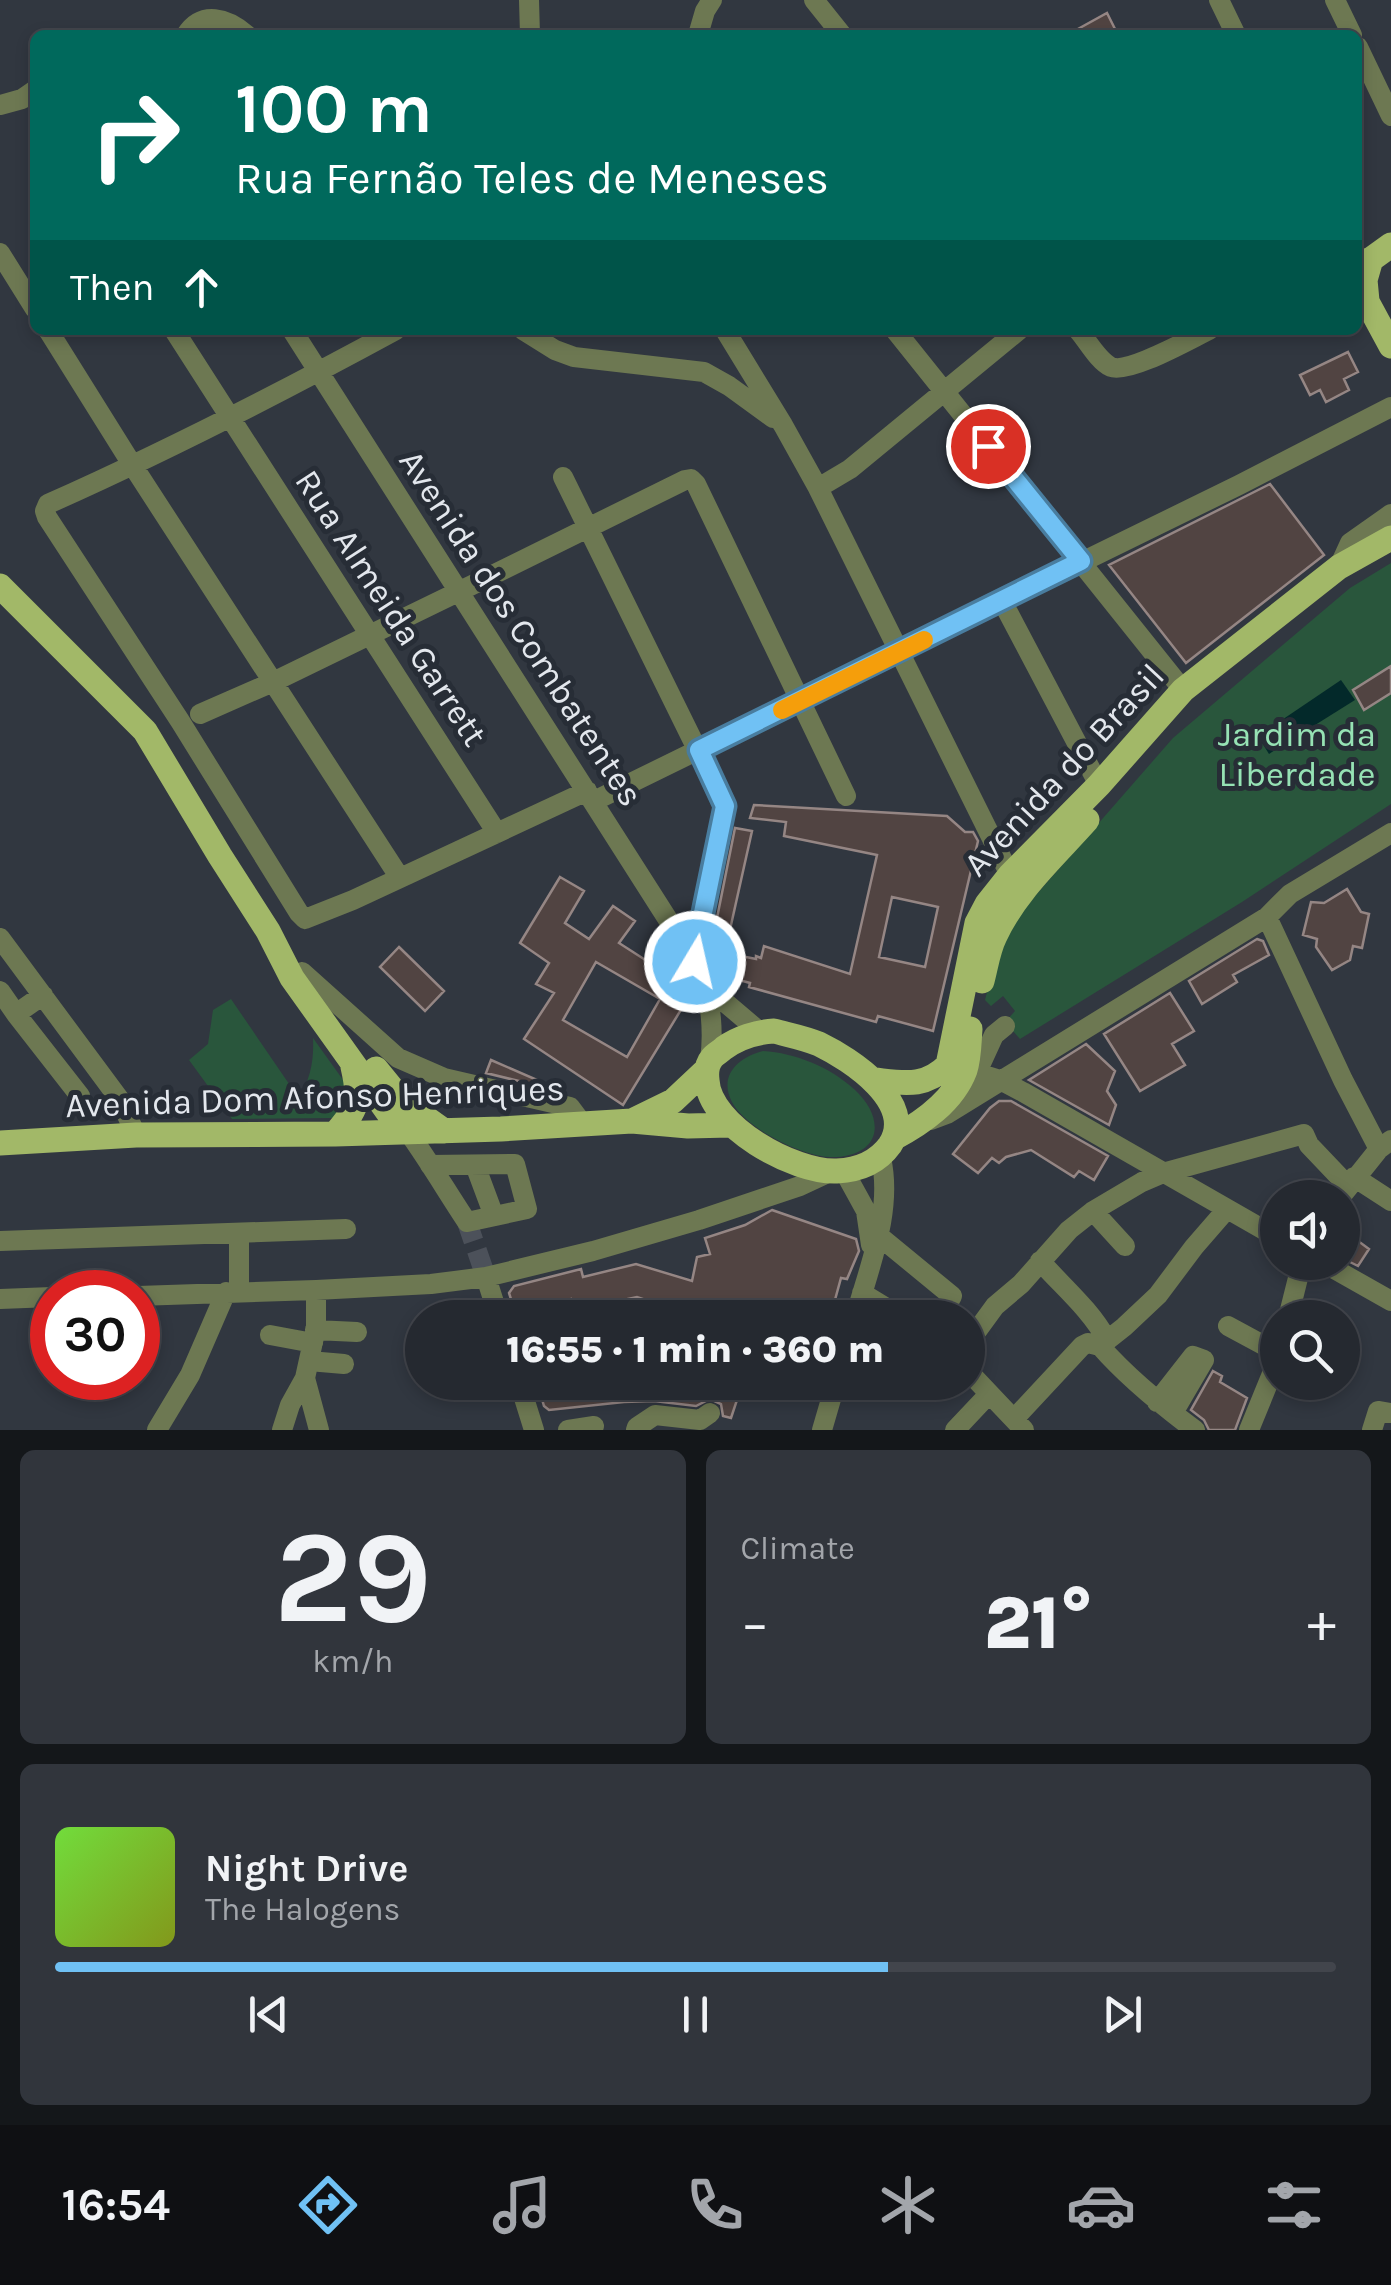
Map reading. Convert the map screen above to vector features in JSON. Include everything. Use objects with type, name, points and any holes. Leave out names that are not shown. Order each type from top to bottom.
[{"type":"main road","points":[[1388,341],[1364,274],[1374,244],[1391,233]]},
{"type":"main road","name":"Avenida do Brasil","points":[[874,1080],[911,1084],[938,1076],[948,1065],[977,923],[987,904],[1183,690],[1339,567],[1391,538]]},
{"type":"main road","name":"Avenida do Brasil","points":[[887,1148],[924,1122],[971,1072],[972,1018],[992,940],[1022,892],[1208,690],[1348,581],[1391,557]]},
{"type":"main road","points":[[0,586],[145,731],[268,931],[292,978],[405,1132]]},
{"type":"main road","points":[[268,931],[392,1090],[412,1110],[444,1130]]},
{"type":"main road","points":[[774,1031],[815,1042],[874,1080],[884,1090],[895,1116],[887,1148],[837,1171],[798,1163],[754,1142],[730,1124],[707,1086],[708,1065],[730,1044],[760,1032],[774,1031]]},
{"type":"main road","points":[[335,1134],[357,1104],[353,1064]]},
{"type":"main road","name":"Avenida Dom Afonso Henriques","points":[[632,1121],[674,1101],[708,1065]]},
{"type":"main road","name":"Avenida Dom Afonso Henriques","points":[[0,1143],[136,1135],[335,1134],[632,1121],[688,1126],[730,1124]]},
{"type":"street","points":[[529,0],[530,30]]},
{"type":"street","points":[[699,30],[712,0]]},
{"type":"street","points":[[814,0],[838,30]]},
{"type":"street","points":[[1219,0],[1234,30]]},
{"type":"street","points":[[1335,0],[1350,30]]},
{"type":"street","points":[[190,30],[216,12],[240,30]]},
{"type":"street","points":[[1362,54],[1388,103]]},
{"type":"street","points":[[0,105],[30,93]]},
{"type":"street","points":[[0,253],[30,301]]},
{"type":"street","points":[[51,335],[400,878]]},
{"type":"street","name":"Rua Almeida Garrett","points":[[177,335],[497,834]]},
{"type":"street","name":"Avenida dos Combatentes","points":[[295,335],[700,969]]},
{"type":"street","points":[[387,335],[45,508],[47,518],[299,913],[306,918],[699,750],[1391,407]]},
{"type":"street","points":[[531,335],[570,356],[704,372],[783,425]]},
{"type":"street","points":[[727,335],[818,488],[1010,875]]},
{"type":"street","points":[[899,335],[1183,690]]},
{"type":"street","points":[[818,488],[850,470],[1013,335]]},
{"type":"street","points":[[1082,335],[1105,363],[1115,368],[1134,364],[1198,335]]},
{"type":"street","points":[[564,477],[725,806],[699,932],[700,969],[712,1011],[708,1065]]},
{"type":"street","points":[[200,714],[691,479],[846,796]]},
{"type":"street","points":[[1339,567],[1350,543],[1391,514]]},
{"type":"street","points":[[1002,601],[1098,785]]},
{"type":"street","points":[[924,1122],[938,1119],[1268,917],[1290,894],[1391,833]]},
{"type":"street","points":[[1268,917],[1342,1080],[1385,1145],[1354,1180]]},
{"type":"street","points":[[0,938],[120,1100],[136,1135]]},
{"type":"street","points":[[700,969],[721,999],[760,1032]]},
{"type":"street","points":[[302,972],[398,1058],[444,1078],[570,1107],[582,1123]]},
{"type":"street","points":[[0,991],[80,1096]]},
{"type":"street","points":[[16,1014],[43,995]]},
{"type":"street","points":[[958,1106],[971,1072],[994,1035],[1005,1026]]},
{"type":"street","points":[[971,1072],[1000,1080],[1260,1228]]},
{"type":"street","points":[[405,1132],[467,1222],[527,1208],[515,1164],[430,1165]]},
{"type":"street","points":[[985,1320],[1068,1230],[1093,1211],[1163,1173],[1304,1134],[1342,1180]]},
{"type":"street","points":[[754,1142],[777,1171],[777,1186],[766,1198]]},
{"type":"street","points":[[860,1300],[875,1247],[887,1148]]},
{"type":"street","points":[[475,1164],[494,1216]]},
{"type":"street","points":[[160,1295],[430,1284],[486,1277],[698,1220],[837,1171],[866,1211],[875,1247],[952,1296],[950,1300]]},
{"type":"street","points":[[1360,1191],[1391,1201]]},
{"type":"street","points":[[985,1390],[1019,1425],[1082,1346],[1103,1343],[1158,1295],[1227,1209]]},
{"type":"street","points":[[1093,1211],[1125,1246]]},
{"type":"street","points":[[0,1241],[346,1229]]},
{"type":"street","points":[[158,1430],[232,1292],[238,1232]]},
{"type":"street","points":[[1040,1261],[1098,1324],[1103,1343],[1120,1368],[1195,1430]]},
{"type":"street","points":[[486,1277],[493,1300]]},
{"type":"street","points":[[1354,1280],[1391,1301]]},
{"type":"street","points":[[316,1290],[310,1353],[319,1430]]},
{"type":"street","points":[[862,1293],[873,1300]]},
{"type":"street","points":[[0,1299],[30,1298]]},
{"type":"street","points":[[1228,1326],[1260,1345]]},
{"type":"street","points":[[282,1430],[310,1353],[358,1332]]},
{"type":"street","points":[[270,1335],[344,1364]]},
{"type":"street","points":[[955,1430],[989,1394]]},
{"type":"street","points":[[525,1400],[534,1430]]},
{"type":"street","points":[[822,1430],[831,1400]]},
{"type":"street","points":[[1249,1430],[1261,1400]]},
{"type":"street","points":[[1372,1430],[1378,1412],[1391,1413]]},
{"type":"street","points":[[636,1430],[656,1415],[700,1420],[710,1413]]},
{"type":"street","points":[[568,1430],[594,1426]]},
{"type":"green space","name":"Jardim da Liberdade","points":[[1391,563],[1391,804],[1242,902],[1020,1039],[1005,1022],[1015,1011],[1003,996],[991,1006],[985,1000],[1007,928],[1173,738],[1350,588]]},
{"type":"green space","points":[[231,999],[298,1097],[311,1069],[313,1038],[346,1084],[349,1099],[333,1118],[232,1119],[189,1060],[208,1044],[213,1010]]},
{"type":"green space","points":[[763,1051],[811,1062],[854,1089],[871,1111],[871,1142],[852,1154],[824,1156],[781,1142],[743,1116],[730,1097],[728,1078],[737,1064]]},
{"type":"shaded area","points":[[1341,680],[1355,700],[1269,754],[1258,736]]},
{"type":"building","points":[[1107,13],[1116,30],[1076,30]]},
{"type":"building","points":[[1348,352],[1358,372],[1344,379],[1349,390],[1326,402],[1320,390],[1310,395],[1300,375]]},
{"type":"building","points":[[1270,484],[1324,555],[1186,663],[1109,565]]},
{"type":"building","points":[[1391,666],[1391,693],[1364,710],[1353,690]]},
{"type":"building","points":[[754,805],[947,816],[965,832],[973,832],[978,841],[933,1031],[878,1016],[876,1022],[749,987],[750,983],[724,976],[718,970],[709,958],[735,828],[752,831],[727,943],[730,952],[756,959],[761,958],[764,946],[850,974],[877,855],[784,836],[786,822],[750,818]],"holes":[[[892,897],[938,907],[925,967],[879,957]]]},
{"type":"building","points":[[560,877],[584,891],[565,923],[589,939],[613,906],[635,921],[619,943],[675,979],[680,971],[693,983],[693,990],[623,1105],[524,1039],[554,993],[536,984],[549,963],[520,943]],"holes":[[[596,962],[660,999],[627,1057],[563,1020]]]},
{"type":"building","points":[[1347,889],[1361,912],[1369,914],[1362,948],[1353,946],[1350,960],[1332,970],[1316,947],[1317,939],[1303,935],[1311,902],[1324,903]]},
{"type":"building","points":[[1257,939],[1263,941],[1269,955],[1233,975],[1237,982],[1202,1004],[1189,981]]},
{"type":"building","points":[[399,947],[444,991],[425,1011],[380,967]]},
{"type":"building","points":[[1170,993],[1194,1031],[1172,1044],[1185,1065],[1140,1091],[1104,1034]]},
{"type":"building","points":[[1086,1044],[1115,1071],[1107,1091],[1116,1105],[1109,1125],[1029,1080]]},
{"type":"building","points":[[491,1060],[544,1083],[543,1087],[486,1073]]},
{"type":"building","points":[[999,1101],[1011,1101],[1108,1156],[1094,1180],[1079,1171],[1074,1177],[1031,1150],[999,1163],[992,1158],[978,1173],[953,1154]]},
{"type":"building","points":[[772,1210],[856,1239],[859,1251],[847,1279],[841,1278],[835,1300],[637,1297],[511,1300],[509,1293],[514,1286],[581,1269],[583,1277],[636,1264],[692,1281],[697,1257],[710,1254],[705,1238],[745,1225]]},
{"type":"building","points":[[1360,1242],[1369,1249],[1360,1263]]},
{"type":"building","points":[[1213,1371],[1222,1376],[1220,1382],[1247,1398],[1235,1430],[1209,1430],[1191,1410]]},
{"type":"building","points":[[542,1400],[708,1400],[696,1406],[654,1401],[549,1410]]},
{"type":"building","points":[[712,1400],[737,1400],[731,1418],[723,1416],[721,1404]]},
{"type":"tunnel","points":[[467,1222],[486,1277]]},
{"type":"slow traffic","points":[[782,710],[924,640]]},
{"type":"route","points":[[695,962],[725,806],[699,750],[1081,561],[988,446]]}]
